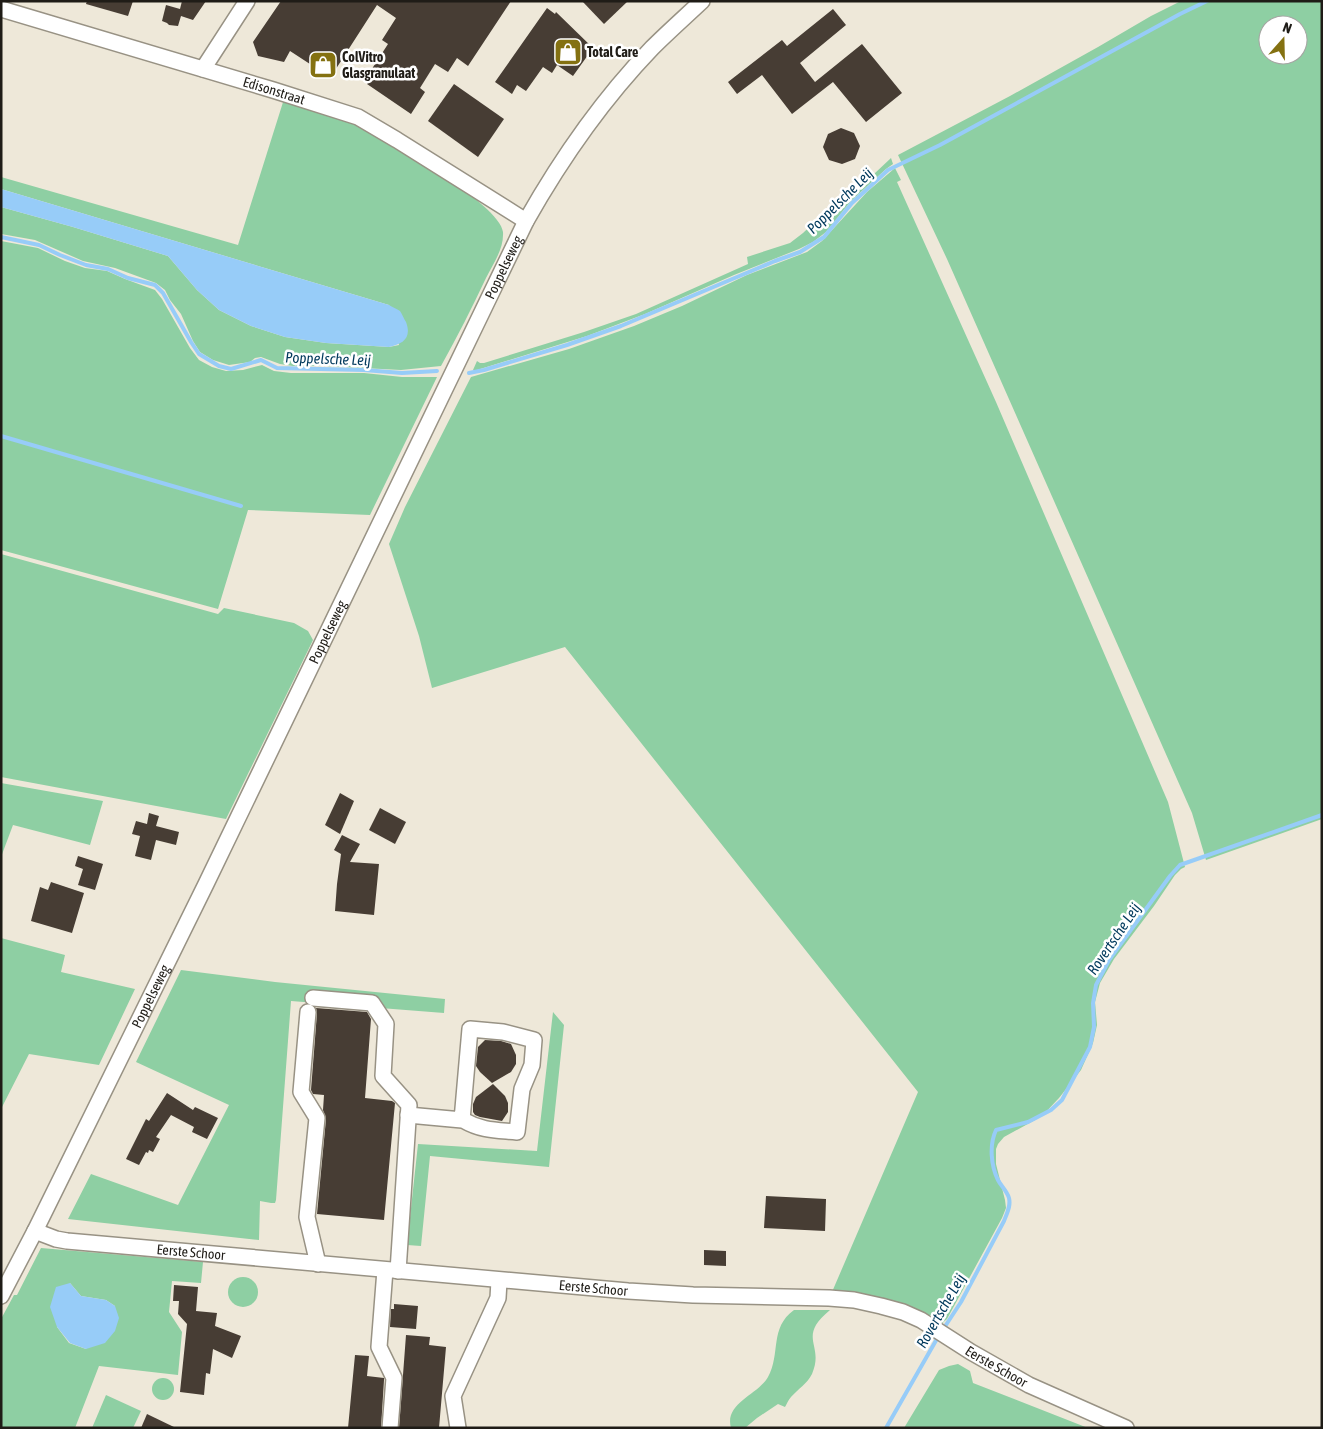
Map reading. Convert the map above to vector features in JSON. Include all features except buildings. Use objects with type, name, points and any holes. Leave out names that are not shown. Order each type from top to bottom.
[{"type":"street","points":[[203,69],[247,1]]},
{"type":"street","name":"Poppelseweg","points":[[1,1296],[206,884],[526,221],[579,135],[612,93],[651,49],[702,1]]},
{"type":"street","name":"Edisonstraat","points":[[1,9],[358,117],[526,221]]},
{"type":"street","points":[[318,1264],[307,1218],[317,1118],[300,1092],[310,1005],[372,1003],[386,1024],[383,1076],[409,1105],[391,1271],[378,1347],[394,1378],[390,1428]]},
{"type":"street","points":[[408,1116],[462,1120],[482,1128],[517,1132],[522,1089],[532,1065],[534,1040],[503,1032],[470,1029],[462,1120]]},
{"type":"street","name":"Eerste Schoor","points":[[35,1231],[67,1241],[628,1291],[854,1300],[903,1312],[921,1320],[971,1352],[1029,1385],[1126,1428]]},
{"type":"street","points":[[458,1428],[453,1396],[498,1298],[499,1280]]},
{"type":"green space","points":[[1181,1],[1322,1],[1322,819],[1206,860],[1192,813],[947,259],[898,155]]},
{"type":"green space","points":[[284,99],[347,120],[389,143],[462,189],[483,205],[497,220],[503,232],[500,250],[441,366],[401,370],[293,366],[280,364],[261,357],[255,358],[250,362],[229,365],[213,360],[200,352],[181,314],[165,290],[156,283],[115,268],[83,261],[35,240],[1,234],[1,207],[168,256],[197,290],[219,310],[251,326],[285,337],[326,343],[389,347],[399,345],[389,305],[1,189],[1,177],[238,245]]},
{"type":"green space","points":[[891,158],[893,164],[851,201],[826,232],[813,242],[645,314],[587,336],[473,370],[477,361],[484,363],[636,314],[748,264],[747,257],[790,243],[823,214],[836,213]]},
{"type":"green space","points":[[895,168],[901,180],[897,182],[996,402],[1168,802],[1185,867],[1175,875],[1114,959],[1100,983],[1095,1002],[1097,1025],[1093,1043],[1081,1070],[1044,1114],[1004,1137],[998,1144],[996,1164],[1006,1208],[947,1319],[940,1325],[832,1292],[918,1092],[565,647],[432,688],[419,636],[389,544],[405,507],[471,377],[569,349],[634,326],[682,306],[747,275],[807,252],[822,241],[867,192]]},
{"type":"green space","points":[[1,241],[38,248],[65,261],[85,268],[107,271],[155,290],[190,348],[199,360],[212,367],[226,371],[243,370],[262,365],[274,371],[291,373],[364,373],[402,377],[437,377],[370,515],[248,510],[218,609],[1,550]]},
{"type":"green space","points":[[1,554],[218,614],[224,608],[294,623],[308,631],[313,640],[226,819],[1,777]]},
{"type":"green space","points":[[1,783],[103,801],[90,845],[13,825],[1,857]]},
{"type":"green space","points":[[1,938],[65,955],[61,972],[135,989],[99,1065],[29,1054],[1,1109]]},
{"type":"green space","points":[[181,970],[275,982],[445,999],[444,1013],[291,1001],[276,1200],[275,1203],[260,1201],[259,1240],[68,1219],[91,1174],[178,1205],[229,1105],[136,1062]]},
{"type":"green space","points":[[553,1012],[564,1025],[549,1167],[430,1156],[421,1246],[407,1245],[418,1144],[537,1151]]},
{"type":"green space","points":[[41,1248],[203,1262],[201,1283],[172,1281],[169,1312],[182,1332],[178,1375],[99,1366],[75,1428],[1,1428],[1,1319],[14,1295],[17,1295]],"holes":[[[70,1283],[81,1296],[106,1300],[115,1306],[86,1349],[69,1343],[57,1327]]]},
{"type":"green space","points":[[243,1277],[249,1278],[257,1286],[257,1298],[249,1306],[243,1307],[237,1306],[229,1298],[228,1292],[229,1286],[237,1278]]},
{"type":"green space","points":[[794,1310],[830,1310],[815,1328],[813,1341],[816,1355],[810,1378],[790,1398],[785,1407],[778,1404],[745,1428],[731,1428],[730,1419],[732,1412],[768,1377],[772,1368],[781,1325]]},
{"type":"green space","points":[[958,1364],[970,1371],[973,1383],[1088,1428],[904,1428],[939,1370]]},
{"type":"green space","points":[[163,1378],[171,1381],[174,1389],[171,1397],[163,1400],[155,1397],[152,1389],[155,1381]]},
{"type":"green space","points":[[106,1395],[141,1411],[133,1428],[92,1428]]},
{"type":"water","points":[[1,189],[389,305],[401,312],[408,328],[407,336],[402,342],[389,347],[326,343],[285,337],[251,326],[219,310],[197,290],[168,256],[1,207]]},
{"type":"water","points":[[70,1283],[81,1296],[106,1300],[115,1306],[119,1318],[115,1331],[105,1343],[86,1349],[70,1343],[57,1327],[50,1307],[56,1287]]},
{"type":"waterway","name":"Poppelsche Leij","points":[[469,373],[567,345],[621,326],[800,252],[824,237],[852,203],[888,170],[940,145],[1207,1]]},
{"type":"waterway","name":"Poppelsche Leij","points":[[1,237],[39,245],[86,265],[108,269],[128,278],[155,285],[163,293],[199,354],[219,366],[231,369],[261,360],[277,368],[402,373],[437,371]]},
{"type":"waterway","points":[[1,436],[241,506]]},
{"type":"waterway","name":"Rovertsche Leij","points":[[942,1331],[961,1302],[1008,1210],[1009,1198],[998,1180],[992,1162],[992,1142],[996,1130],[1028,1122],[1051,1110],[1062,1100],[1090,1047],[1094,1027],[1093,1003],[1096,985],[1109,960],[1170,876],[1180,865],[1322,815]]},
{"type":"waterway","name":"Rovertsche Leij","points":[[886,1428],[938,1337]]},
{"type":"place","name":"Total Care","points":[[568,52]]},
{"type":"place","name":"ColVitro Glasgranulaat","points":[[323,65]]}]
